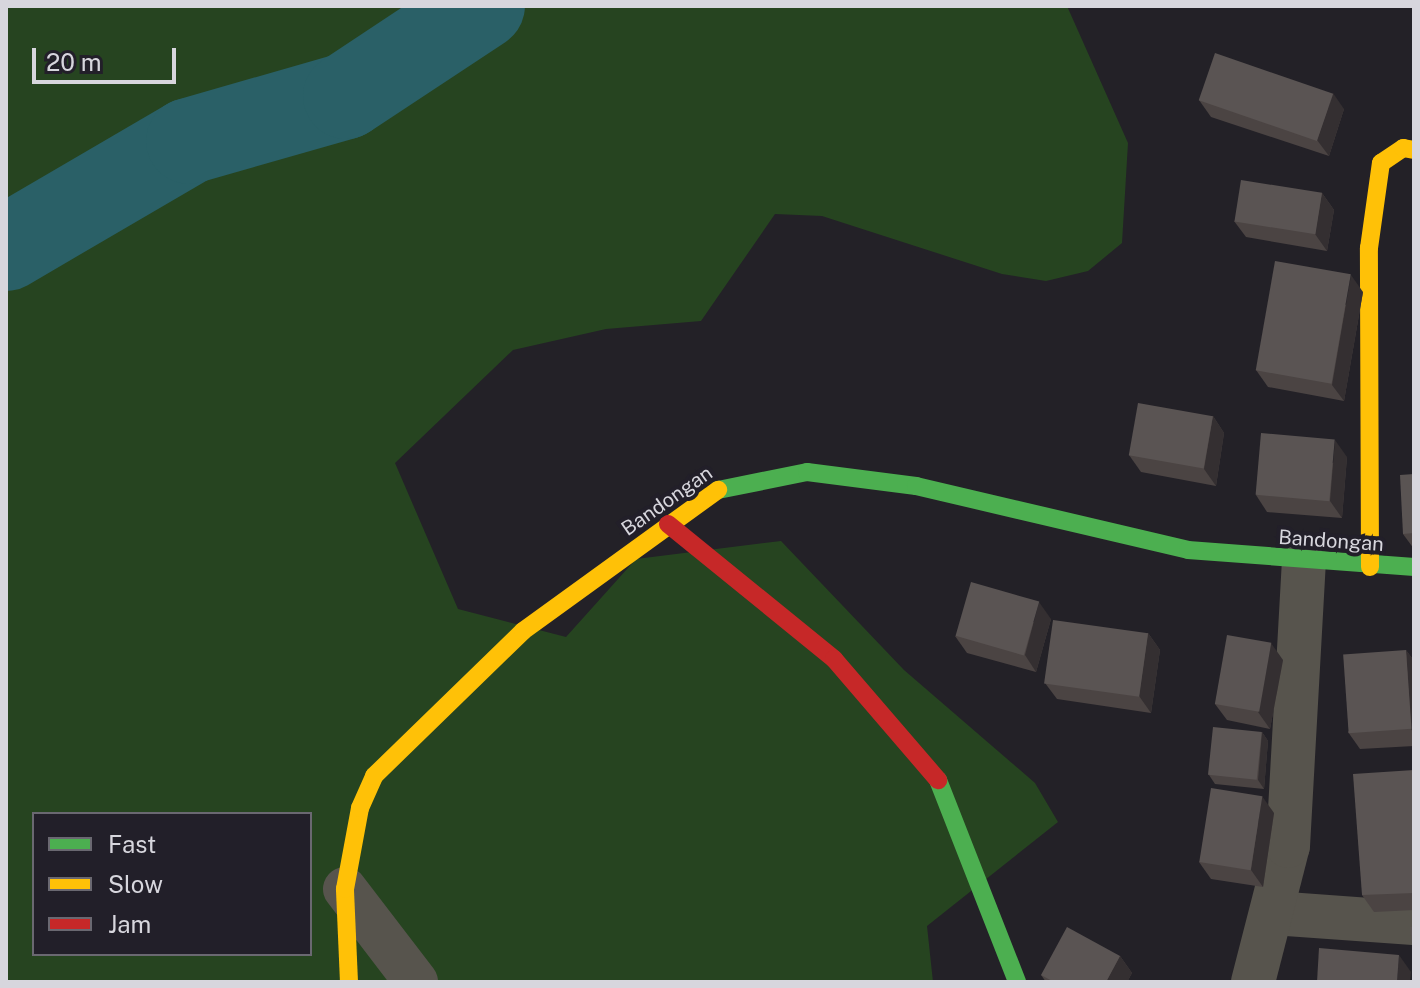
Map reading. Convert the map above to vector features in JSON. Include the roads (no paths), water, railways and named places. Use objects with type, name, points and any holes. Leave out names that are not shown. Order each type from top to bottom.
[{"type":"street","points":[[1370,567],[1369,248],[1381,163],[1403,148],[1414,150]]},
{"type":"street","name":"Bandongan","points":[[349,982],[345,889],[360,808],[400,745],[523,631],[723,486],[807,472],[916,486],[1188,550],[1304,563],[1414,567]]},
{"type":"street","points":[[668,524],[748,582],[834,659],[934,772],[960,822],[1017,982]]},
{"type":"street","points":[[1253,982],[1288,846],[1304,563]]},
{"type":"street","points":[[345,889],[416,982]]},
{"type":"street","points":[[1273,913],[1414,923]]},
{"type":"waterway","points":[[6,248],[189,141],[346,96],[482,6]]}]
